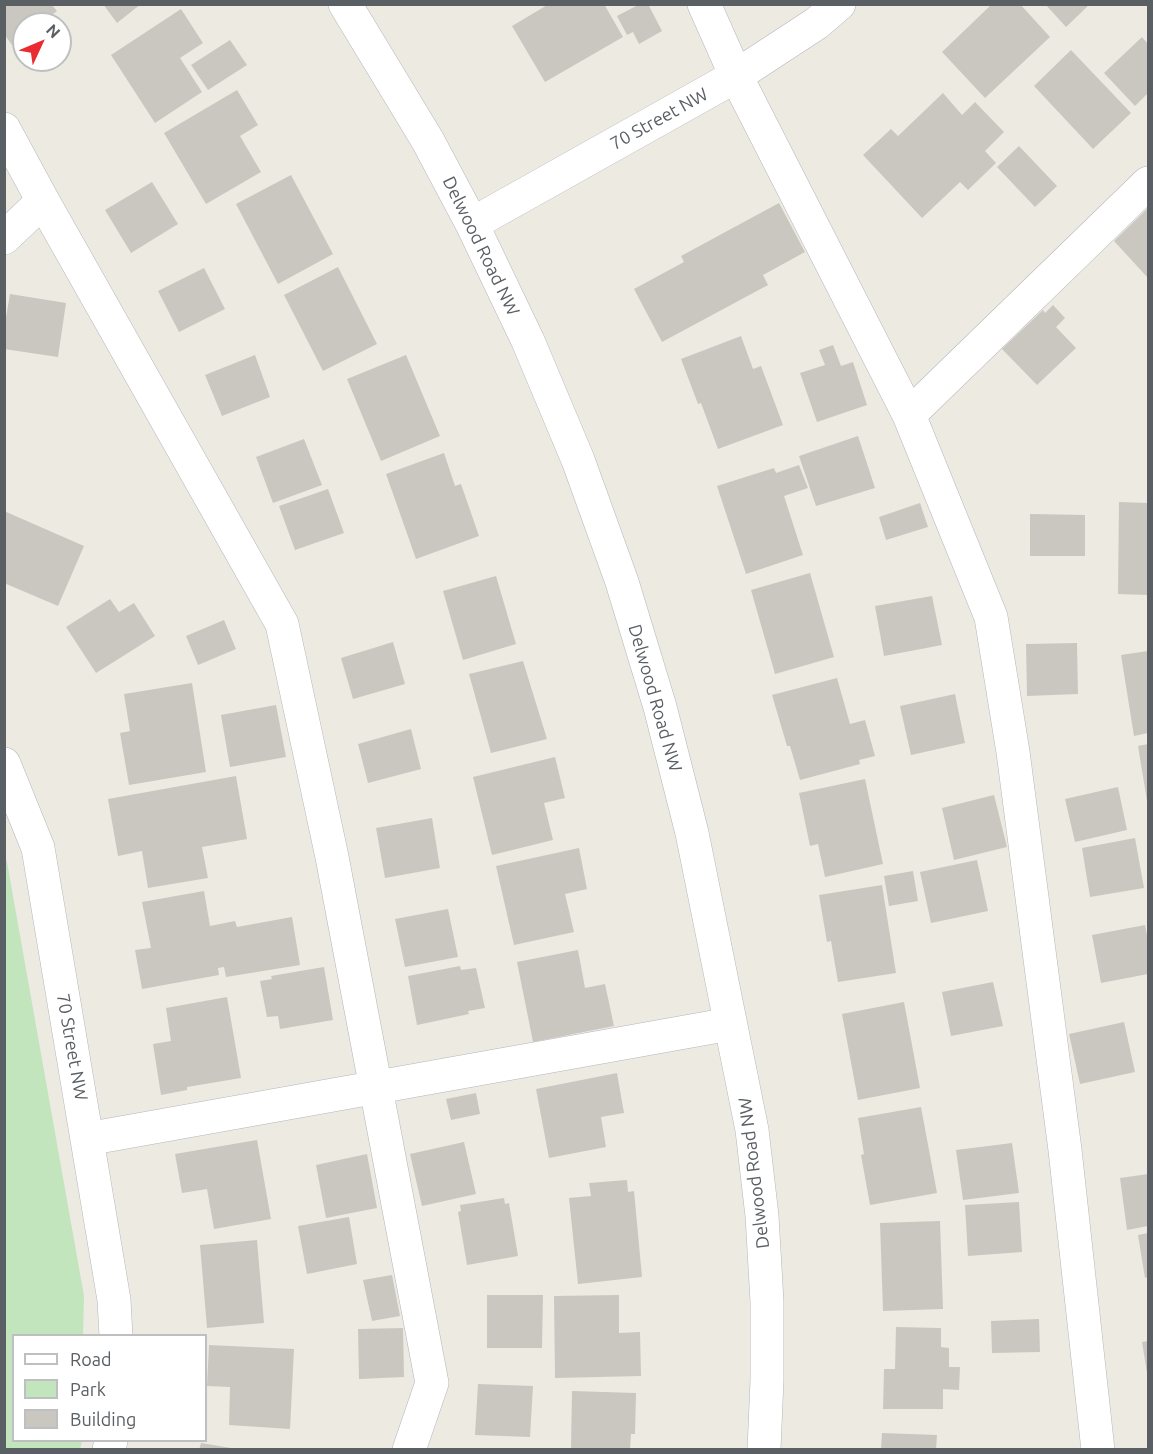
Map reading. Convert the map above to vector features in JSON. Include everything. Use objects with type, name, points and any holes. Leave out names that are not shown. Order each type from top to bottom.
[{"type":"street","name":"Delwood Road NW","points":[[345,4],[428,141],[472,224],[528,341],[574,449],[622,582],[660,706],[692,833],[752,1130],[762,1216],[767,1302],[764,1449]]},
{"type":"street","points":[[704,4],[736,76],[909,415],[991,617],[1013,752],[1059,1103],[1098,1449]]},
{"type":"street","name":"70 Street NW","points":[[472,224],[736,76],[816,23],[839,4]]},
{"type":"street","points":[[4,129],[282,624],[332,857],[432,1383],[409,1449]]},
{"type":"street","points":[[909,415],[1149,183]]},
{"type":"street","points":[[4,238],[43,201]]},
{"type":"street","name":"70 Street NW","points":[[4,764],[38,848],[114,1300],[116,1334]]},
{"type":"street","points":[[87,1139],[730,1023]]},
{"type":"green space","points":[[5,856],[84,1296],[83,1334],[12,1334],[12,1442],[82,1442],[80,1449],[5,1449]]},
{"type":"building","points":[[9,4],[51,4],[57,11],[12,12],[12,45],[4,34],[4,8]]},
{"type":"building","points":[[103,4],[141,4],[117,23]]},
{"type":"building","points":[[549,4],[604,4],[623,37],[545,82],[512,26]]},
{"type":"building","points":[[640,4],[648,4],[662,31],[639,44],[633,32],[627,35],[617,16]]},
{"type":"building","points":[[992,4],[1020,4],[1050,37],[985,98],[942,52]]},
{"type":"building","points":[[1045,4],[1090,4],[1066,27]]},
{"type":"building","points":[[181,9],[203,43],[180,58],[202,92],[155,123],[111,55]]},
{"type":"building","points":[[1142,37],[1148,44],[1148,93],[1135,106],[1104,73]]},
{"type":"building","points":[[230,40],[247,65],[208,90],[191,65]]},
{"type":"building","points":[[1071,50],[1131,113],[1093,149],[1034,86]]},
{"type":"building","points":[[237,90],[258,125],[240,136],[261,172],[206,204],[164,133]]},
{"type":"building","points":[[943,93],[962,115],[975,102],[1004,132],[985,151],[996,163],[968,190],[960,182],[922,218],[863,155],[891,129],[898,136]]},
{"type":"building","points":[[1019,146],[1057,186],[1035,207],[997,167]]},
{"type":"building","points":[[291,175],[333,254],[278,284],[236,204]]},
{"type":"building","points":[[152,182],[178,224],[131,253],[105,210]]},
{"type":"building","points":[[779,203],[805,252],[763,275],[768,285],[662,342],[634,289],[684,262],[681,256]]},
{"type":"building","points":[[1148,208],[1148,278],[1114,241]]},
{"type":"building","points":[[338,267],[377,344],[323,371],[284,295]]},
{"type":"building","points":[[204,268],[225,309],[179,332],[158,291]]},
{"type":"building","points":[[10,294],[66,303],[58,357],[4,349],[4,329]]},
{"type":"building","points":[[1053,305],[1065,318],[1056,327],[1076,348],[1037,385],[1002,349],[1043,310],[1045,313]]},
{"type":"building","points":[[741,336],[753,369],[761,366],[783,425],[718,449],[681,359]]},
{"type":"building","points":[[833,345],[841,366],[853,362],[867,405],[817,422],[800,373],[825,365],[819,350]]},
{"type":"building","points":[[255,355],[270,397],[222,416],[205,375]]},
{"type":"building","points":[[406,355],[440,436],[381,461],[347,379]]},
{"type":"building","points":[[858,436],[875,488],[816,506],[799,456]]},
{"type":"building","points":[[304,439],[322,485],[273,503],[256,457]]},
{"type":"building","points":[[444,453],[455,486],[461,484],[479,536],[416,559],[386,474]]},
{"type":"building","points":[[799,465],[808,488],[784,496],[803,555],[746,574],[717,486],[774,468],[776,473]]},
{"type":"building","points":[[328,489],[344,533],[295,550],[279,506]]},
{"type":"building","points":[[1119,502],[1148,503],[1148,595],[1118,594]]},
{"type":"building","points":[[920,503],[928,527],[886,540],[879,517]]},
{"type":"building","points":[[4,511],[84,546],[58,606],[4,583]]},
{"type":"building","points":[[1030,514],[1085,515],[1085,556],[1030,556]]},
{"type":"building","points":[[810,573],[834,657],[775,674],[751,590]]},
{"type":"building","points":[[496,576],[516,644],[463,660],[443,591]]},
{"type":"building","points":[[932,596],[942,645],[884,656],[875,606]]},
{"type":"building","points":[[110,599],[119,612],[134,603],[155,636],[96,673],[66,627]]},
{"type":"building","points":[[224,620],[236,649],[198,665],[186,636]]},
{"type":"building","points":[[393,642],[405,684],[353,699],[341,658]]},
{"type":"building","points":[[1077,643],[1078,694],[1027,696],[1026,644]]},
{"type":"building","points":[[1148,651],[1148,733],[1134,736],[1121,655]]},
{"type":"building","points":[[523,661],[547,739],[491,753],[469,674]]},
{"type":"building","points":[[837,678],[850,724],[865,720],[875,756],[859,760],[860,764],[800,780],[772,695]]},
{"type":"building","points":[[192,683],[206,772],[129,785],[120,733],[130,731],[124,694]]},
{"type":"building","points":[[955,694],[965,743],[911,755],[900,706]]},
{"type":"building","points":[[276,705],[286,757],[230,767],[221,715]]},
{"type":"building","points":[[411,729],[421,769],[368,783],[358,744]]},
{"type":"building","points":[[1148,744],[1148,801],[1147,801],[1138,746]]},
{"type":"building","points":[[555,757],[565,798],[544,803],[553,840],[492,855],[473,777]]},
{"type":"building","points":[[236,776],[247,839],[202,847],[208,878],[148,888],[142,851],[118,856],[108,799]]},
{"type":"building","points":[[865,779],[883,864],[825,877],[818,844],[810,846],[799,793]]},
{"type":"building","points":[[1118,787],[1127,830],[1075,842],[1065,799]]},
{"type":"building","points":[[994,795],[1007,847],[954,860],[942,808]]},
{"type":"building","points":[[432,818],[440,868],[385,878],[376,828]]},
{"type":"building","points":[[1135,838],[1144,888],[1090,897],[1082,848]]},
{"type":"building","points":[[579,848],[587,889],[565,894],[574,932],[514,945],[496,866]]},
{"type":"building","points":[[977,860],[988,911],[931,923],[920,872]]},
{"type":"building","points":[[913,871],[918,901],[889,906],[884,876]]},
{"type":"building","points":[[882,885],[896,973],[838,982],[831,941],[827,942],[819,895]]},
{"type":"building","points":[[204,891],[210,926],[235,921],[237,927],[292,917],[300,965],[226,977],[224,967],[218,968],[219,975],[142,989],[135,950],[151,948],[142,902]]},
{"type":"building","points":[[448,909],[458,957],[405,967],[395,919]]},
{"type":"building","points":[[1145,925],[1148,941],[1148,974],[1101,983],[1092,935]]},
{"type":"building","points":[[578,950],[585,988],[605,984],[614,1026],[533,1042],[517,962]]},
{"type":"building","points":[[460,966],[461,970],[476,968],[485,1008],[468,1011],[469,1014],[417,1025],[408,976]]},
{"type":"building","points":[[324,967],[333,1020],[280,1029],[278,1016],[267,1017],[260,981],[272,979],[271,976]]},
{"type":"building","points":[[993,982],[1003,1026],[951,1036],[942,992]]},
{"type":"building","points":[[227,997],[241,1078],[187,1087],[187,1090],[161,1095],[153,1044],[171,1041],[166,1008]]},
{"type":"building","points":[[904,1002],[920,1088],[858,1100],[842,1014]]},
{"type":"building","points":[[1124,1022],[1135,1072],[1080,1084],[1069,1034]]},
{"type":"building","points":[[617,1073],[624,1113],[601,1117],[606,1147],[549,1158],[536,1089]]},
{"type":"building","points":[[476,1093],[480,1114],[451,1120],[446,1099]]},
{"type":"building","points":[[921,1107],[937,1193],[870,1205],[861,1155],[864,1154],[858,1118]]},
{"type":"building","points":[[257,1140],[271,1219],[214,1229],[207,1189],[182,1193],[175,1154]]},
{"type":"building","points":[[464,1142],[476,1194],[422,1206],[410,1154]]},
{"type":"building","points":[[1012,1143],[1019,1193],[963,1200],[956,1150]]},
{"type":"building","points":[[367,1154],[377,1208],[326,1218],[316,1165]]},
{"type":"building","points":[[1148,1174],[1148,1226],[1127,1230],[1120,1178]]},
{"type":"building","points":[[627,1180],[628,1192],[634,1191],[642,1277],[578,1284],[569,1198],[591,1196],[589,1183]]},
{"type":"building","points":[[504,1198],[505,1204],[509,1203],[518,1256],[467,1265],[458,1212],[461,1211],[460,1205]]},
{"type":"building","points":[[1019,1202],[1022,1252],[968,1256],[965,1205]]},
{"type":"building","points":[[349,1217],[357,1264],[307,1274],[298,1226]]},
{"type":"building","points":[[940,1221],[943,1309],[883,1311],[880,1223]]},
{"type":"building","points":[[1148,1233],[1148,1277],[1145,1278],[1138,1235]]},
{"type":"building","points":[[257,1240],[264,1323],[207,1328],[200,1245]]},
{"type":"building","points":[[392,1275],[400,1316],[372,1321],[363,1280]]},
{"type":"building","points":[[487,1295],[543,1295],[542,1348],[487,1348]]},
{"type":"building","points":[[619,1295],[619,1333],[640,1332],[641,1376],[555,1378],[554,1296]]},
{"type":"building","points":[[1039,1319],[1040,1352],[992,1353],[991,1321]]},
{"type":"building","points":[[896,1327],[941,1328],[941,1347],[949,1348],[949,1367],[960,1367],[959,1390],[943,1389],[943,1409],[883,1409],[884,1369],[895,1369]]},
{"type":"building","points":[[403,1328],[404,1377],[359,1379],[358,1329]]},
{"type":"building","points":[[1148,1341],[1148,1373],[1147,1373],[1142,1342]]},
{"type":"building","points":[[209,1345],[294,1349],[290,1429],[229,1425],[230,1387],[207,1386]]},
{"type":"building","points":[[478,1384],[533,1386],[530,1437],[475,1435]]},
{"type":"building","points":[[572,1391],[636,1393],[635,1434],[631,1434],[630,1450],[571,1450]]},
{"type":"building","points":[[882,1433],[937,1435],[936,1450],[881,1450]]},
{"type":"building","points":[[201,1443],[231,1448],[231,1450],[199,1450]]}]
